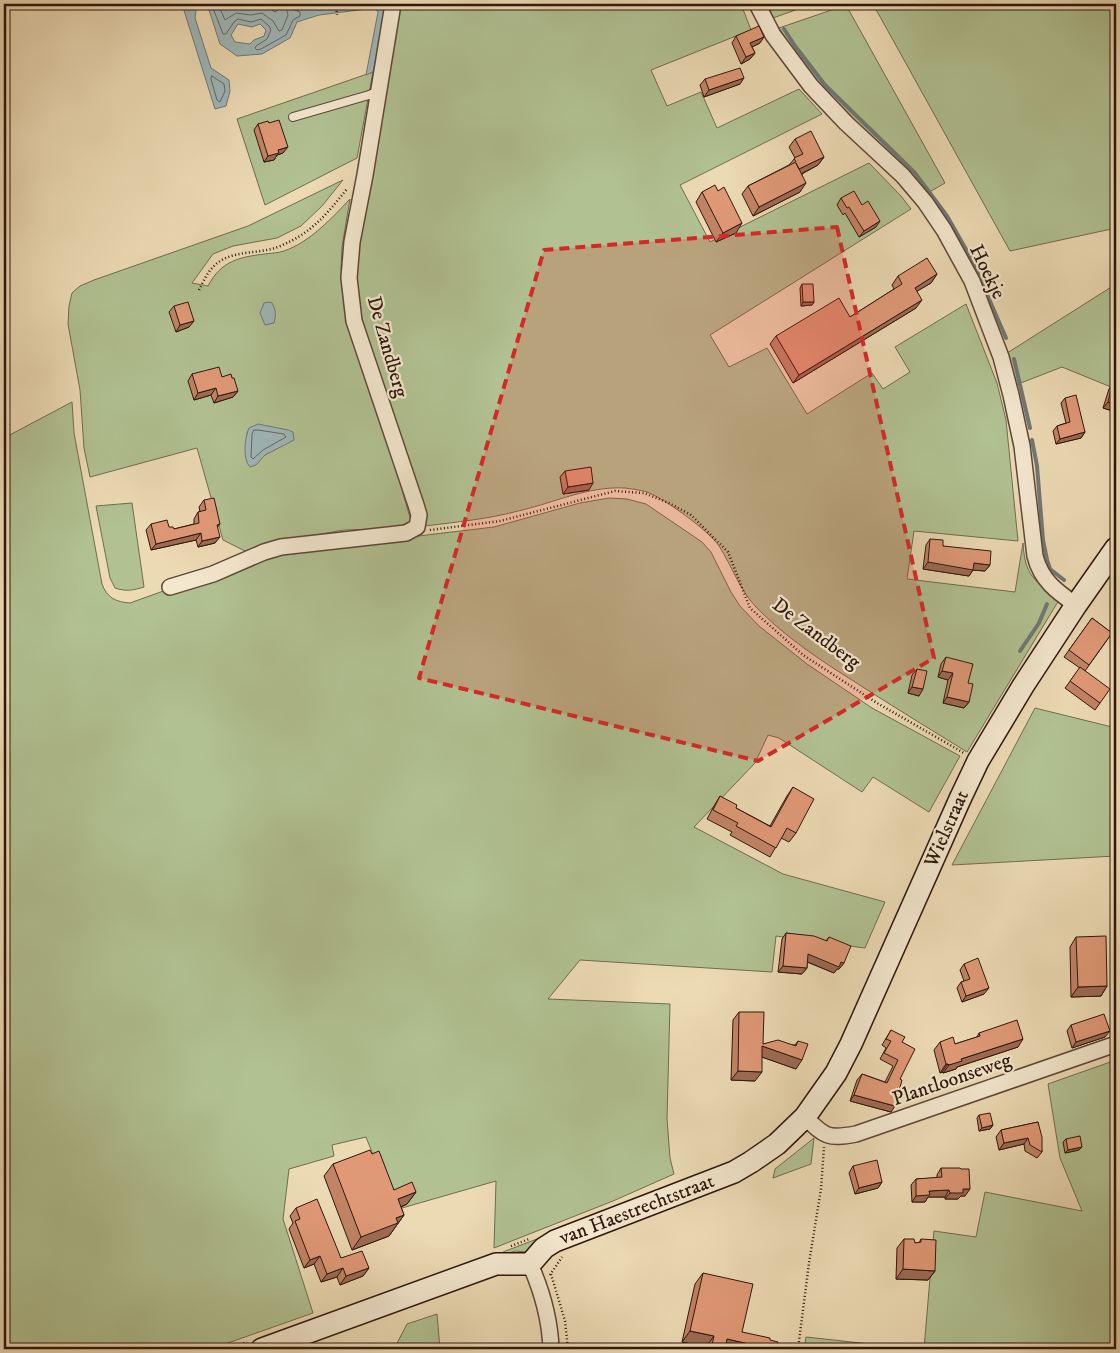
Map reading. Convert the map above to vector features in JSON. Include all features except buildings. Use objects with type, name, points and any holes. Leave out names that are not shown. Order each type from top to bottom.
[{"type":"street","name":"De Zandberg","points":[[394,4],[352,242],[349,278],[354,321],[416,505],[419,516],[417,527]]},
{"type":"street","name":"Hoekje","points":[[757,4],[773,35],[811,86],[846,123],[903,176],[925,202],[944,230],[972,282],[1001,357],[1012,395],[1022,446],[1035,556],[1038,567],[1043,578],[1076,605]]},
{"type":"street","points":[[170,588],[213,574],[264,552],[281,547],[406,533],[417,527]]},
{"type":"street","name":"Wielstraat","points":[[806,1117],[836,1073],[851,1044],[978,762],[1023,686],[1076,605],[1115,552]]},
{"type":"street","name":"Plantloonseweg","points":[[824,1135],[840,1137],[856,1134],[1116,1044]]},
{"type":"street","points":[[806,1117],[824,1135]]},
{"type":"street","name":"van Haestrechtstraat","points":[[530,1264],[544,1248],[555,1241],[734,1172],[777,1144],[806,1117]]},
{"type":"street","points":[[262,1349],[496,1264],[530,1264],[545,1307],[550,1329],[551,1349]]},
{"type":"lane","points":[[293,117],[379,91]]},
{"type":"path","points":[[199,4],[200,10]]},
{"type":"path","points":[[336,4],[337,15]]},
{"type":"path","points":[[199,290],[212,268],[224,257],[276,247],[309,230],[320,222],[348,187],[365,175]]},
{"type":"path","name":"De Zandberg","points":[[417,527],[423,530],[500,521],[615,491],[644,494],[669,503],[691,515],[728,552],[750,608],[803,654],[877,703],[968,755]]},
{"type":"path","points":[[798,1349],[809,1262],[822,1190],[824,1135]]},
{"type":"path","name":"van Haestrechtstraat","points":[[509,1247],[534,1237]]},
{"type":"path","name":"van Haestrechtstraat","points":[[551,1274],[562,1256]]},
{"type":"highlighted area","points":[[837,227],[934,658],[758,761],[419,678],[544,250]]},
{"type":"green space","points":[[396,4],[741,4],[751,30],[651,70],[667,106],[701,92],[717,128],[799,89],[822,114],[680,185],[710,242],[869,163],[911,209],[710,335],[729,367],[767,348],[807,414],[872,373],[883,389],[910,372],[895,347],[966,304],[997,383],[1006,420],[1018,541],[914,531],[907,579],[1015,592],[1023,543],[1026,563],[1032,576],[1059,600],[967,752],[842,674],[791,638],[767,618],[750,600],[724,554],[713,539],[686,516],[647,492],[625,488],[597,490],[507,514],[425,526],[354,293],[351,268]]},
{"type":"green space","points":[[768,4],[812,4],[773,18]]},
{"type":"green space","points":[[873,4],[1116,4],[1116,228],[1010,251]]},
{"type":"green space","points":[[846,5],[945,183],[926,194],[814,81],[779,28]]},
{"type":"green space","points":[[373,72],[357,158],[265,205],[237,119]]},
{"type":"green space","points":[[343,180],[322,206],[301,226],[277,238],[233,246],[213,254],[192,283],[208,286],[219,271],[232,262],[247,257],[282,252],[294,247],[312,236],[350,199],[342,247],[341,269],[345,291],[413,528],[344,530],[276,542],[245,551],[223,540],[197,448],[90,477],[84,448],[80,390],[68,324],[72,293],[80,286],[94,280],[248,226]],"holes":[[[250,428],[277,448],[265,455],[246,458],[247,433]]]},
{"type":"green space","points":[[1116,284],[1116,389],[1062,367],[1013,386],[1004,355]]},
{"type":"green space","points":[[72,402],[74,433],[102,584],[109,596],[120,602],[130,603],[266,554],[494,527],[580,503],[609,498],[627,499],[646,504],[702,542],[711,552],[740,606],[759,626],[807,664],[872,708],[960,756],[929,812],[873,777],[862,792],[779,738],[768,735],[755,763],[694,827],[783,874],[885,902],[865,948],[776,936],[772,972],[580,960],[548,999],[670,1004],[667,1119],[670,1158],[674,1174],[613,1201],[494,1248],[496,1181],[395,1210],[366,1137],[332,1145],[334,1156],[289,1169],[283,1219],[313,1313],[211,1349],[4,1349],[4,438]]},
{"type":"green space","points":[[132,503],[144,587],[123,590],[115,588],[110,578],[96,506]]},
{"type":"green space","points":[[1035,708],[1116,728],[1116,856],[952,865]]},
{"type":"green space","points":[[1116,1060],[1116,1349],[924,1349],[934,1231],[976,1237],[985,1192],[1082,1211],[1060,1158],[1048,1084]]},
{"type":"green space","points":[[814,1138],[811,1164],[773,1178],[775,1169]]},
{"type":"green space","points":[[542,1237],[527,1252],[515,1251],[504,1255],[503,1252]]},
{"type":"green space","points":[[437,1314],[440,1349],[394,1349],[407,1324]]},
{"type":"green space","points":[[806,1337],[915,1349],[804,1349]]},
{"type":"water","points":[[182,4],[289,4],[301,7],[330,4],[387,4],[373,72],[366,75],[378,12],[375,8],[319,15],[297,22],[290,38],[262,54],[237,56],[220,44],[209,10],[204,7],[196,10],[195,18],[211,68],[229,80],[230,91],[226,106],[215,109]],"holes":[[[238,24],[252,27],[260,24],[266,30],[264,36],[250,44],[235,42],[231,35]]]},
{"type":"water","points":[[264,303],[272,303],[274,308],[275,320],[274,323],[265,325],[260,313]]},
{"type":"water","points":[[258,424],[293,432],[294,440],[265,455],[256,465],[250,467],[245,454],[246,437],[249,428]]},
{"type":"waterway","points":[[784,29],[825,85],[915,173],[947,216],[972,260],[1006,338]]},
{"type":"waterway","points":[[1014,359],[1030,428]]},
{"type":"waterway","points":[[1032,440],[1037,466],[1043,540],[1047,560],[1050,569],[1064,580]]},
{"type":"waterway","points":[[1020,651],[1039,623],[1047,604]]}]
